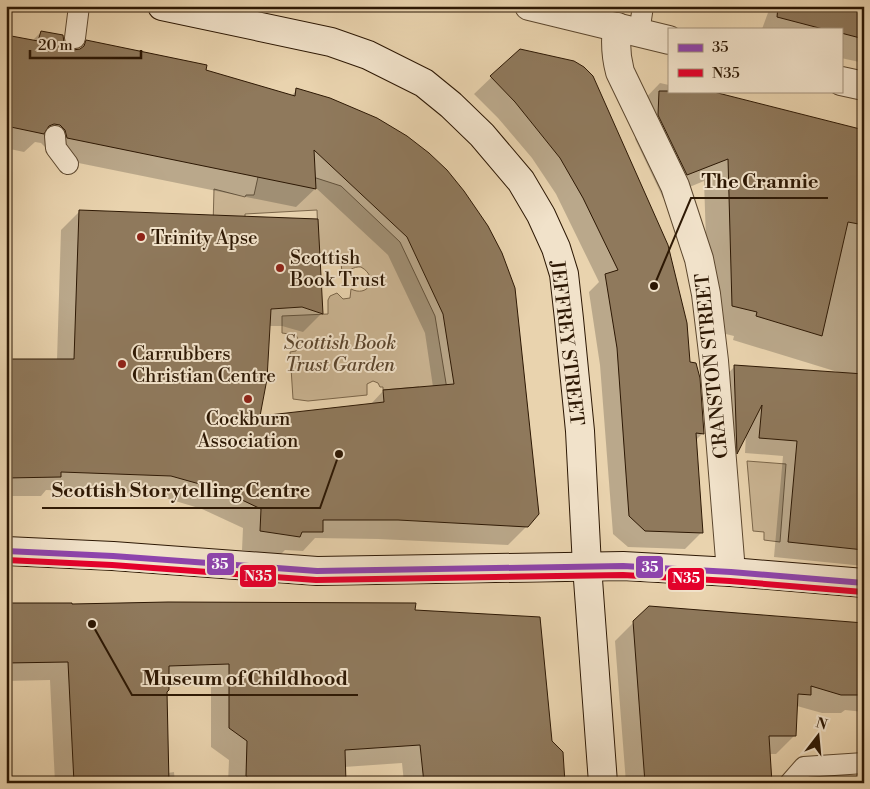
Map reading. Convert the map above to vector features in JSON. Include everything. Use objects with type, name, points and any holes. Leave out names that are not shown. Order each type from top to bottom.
[{"type":"street","name":"JEFFREY STREET","points":[[162,6],[331,42],[368,56],[424,83],[451,105],[482,135],[521,181],[541,215],[556,248],[564,274],[580,431],[587,566],[603,783]]},
{"type":"street","points":[[529,6],[668,40]]},
{"type":"street","name":"CRANSTON STREET","points":[[628,30],[616,42],[616,57],[620,72],[675,186],[699,259],[706,294],[714,361],[731,572]]},
{"type":"street","points":[[842,81],[864,86]]},
{"type":"street","points":[[6,550],[317,571],[587,566],[731,572],[864,583]]},
{"type":"lane","points":[[75,38],[79,6]]},
{"type":"lane","points":[[628,30],[643,6]]},
{"type":"lane","points":[[55,136],[56,148],[68,164]]},
{"type":"lane","points":[[790,783],[804,767],[864,763]]},
{"type":"green space","name":"Scottish Book Trust Garden","points":[[282,167],[341,186],[400,242],[435,316],[454,432],[419,387],[383,390],[383,387],[380,387],[378,383],[373,381],[367,384],[367,395],[308,401],[293,399],[290,352],[296,351],[300,343],[296,335],[282,333],[282,316],[328,314],[328,300],[330,296],[337,293],[343,299],[350,298],[351,289],[363,291],[367,289],[370,285],[370,276],[361,267],[356,267],[342,273],[341,262],[319,262],[317,210],[245,214],[245,265],[212,264],[214,189],[245,197],[246,195],[254,195],[260,168]]},
{"type":"green space","points":[[747,461],[786,464],[780,542],[764,540],[764,532],[753,531]]},
{"type":"building","points":[[778,6],[864,6],[864,39],[842,33],[842,28],[819,28],[777,17]]},
{"type":"building","points":[[41,31],[63,35],[64,43],[73,50],[84,46],[86,40],[207,65],[206,70],[295,96],[296,88],[330,98],[377,118],[407,136],[447,170],[488,226],[502,253],[515,288],[539,514],[528,527],[398,520],[323,520],[323,532],[302,532],[300,537],[260,531],[261,509],[221,490],[171,476],[61,472],[61,477],[6,478],[7,359],[74,359],[79,210],[318,219],[323,314],[302,307],[271,309],[267,379],[260,416],[384,402],[383,390],[454,384],[443,314],[407,237],[314,150],[316,189],[67,138],[65,130],[60,125],[54,124],[49,126],[44,134],[6,126],[6,35],[38,41]]},
{"type":"building","points":[[520,49],[574,61],[593,76],[668,245],[687,323],[690,362],[696,363],[700,378],[704,434],[696,433],[703,533],[645,531],[629,516],[617,348],[605,274],[618,270],[583,198],[560,158],[515,102],[490,76]]},
{"type":"building","points":[[659,91],[714,92],[864,130],[864,225],[848,222],[822,336],[756,316],[757,312],[732,306],[728,159],[687,175],[658,115]]},
{"type":"building","points":[[734,365],[864,374],[864,550],[788,542],[797,441],[759,438],[762,405],[737,454]]},
{"type":"building","points":[[6,603],[416,603],[415,610],[540,617],[552,741],[563,752],[565,783],[424,783],[420,745],[345,750],[346,783],[256,783],[246,776],[247,741],[229,728],[229,664],[169,666],[169,690],[167,692],[169,783],[74,783],[68,662],[6,663]]},
{"type":"building","points":[[649,606],[864,623],[864,695],[841,695],[811,686],[811,695],[798,694],[796,736],[769,736],[772,783],[645,783],[633,621]]},
{"type":"transit line","name":"35","points":[[6,551],[113,556],[317,571],[623,566],[731,572],[864,583]]},
{"type":"transit line","name":"N35","points":[[6,560],[112,565],[316,580],[623,575],[730,581],[863,592]]},
{"type":"place","name":"Trinity Apse","points":[[141,237]]},
{"type":"place","name":"Scottish Book Trust","points":[[280,268]]},
{"type":"place","name":"The Crannie","points":[[654,286]]},
{"type":"place","name":"Carrubbers Christian Centre","points":[[122,364]]},
{"type":"place","name":"Cockburn Association","points":[[248,399]]},
{"type":"place","name":"Scottish Storytelling Centre","points":[[339,454]]},
{"type":"place","name":"Museum of Childhood","points":[[92,624]]}]
